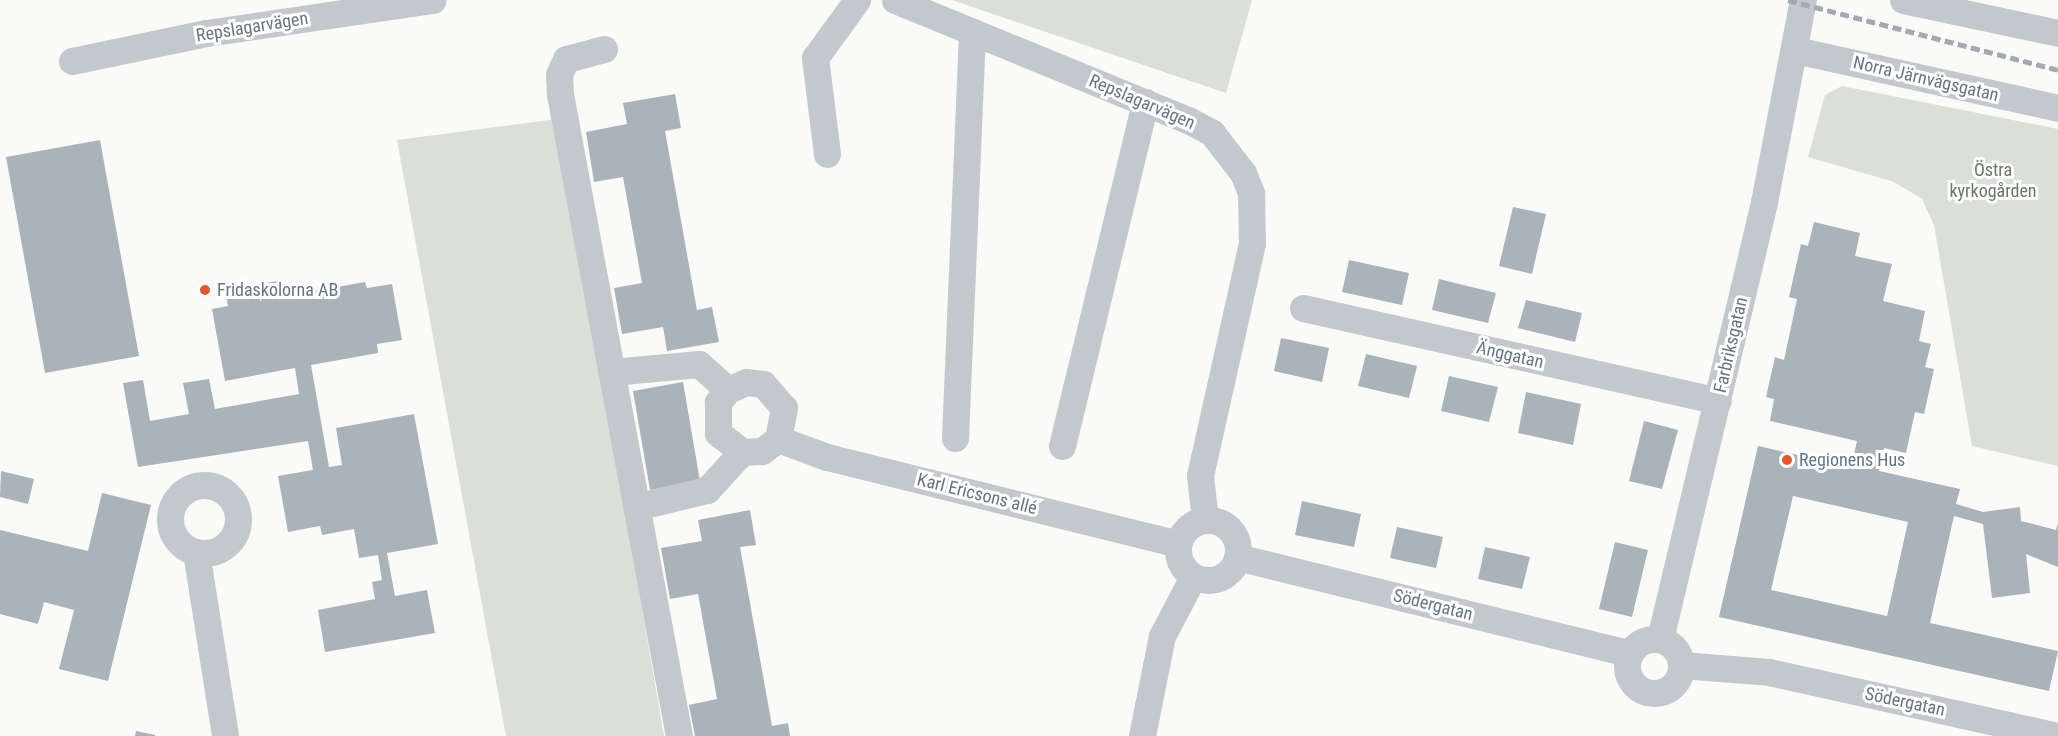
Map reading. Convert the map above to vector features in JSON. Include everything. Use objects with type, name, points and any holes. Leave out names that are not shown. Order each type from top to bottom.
[{"type":"street","name":"Repslagarvägen","points":[[72,61],[206,33],[433,0]]},
{"type":"street","points":[[827,154],[815,58],[857,0]]},
{"type":"street","name":"Repslagarvägen","points":[[895,0],[1145,102],[1212,133],[1243,173],[1251,193],[1252,243],[1200,475],[1205,520]]},
{"type":"street","name":"Farbriksgatan","points":[[1660,639],[1718,401],[1795,51],[1803,0]]},
{"type":"street","points":[[1903,0],[2058,33]]},
{"type":"street","points":[[955,438],[972,31]]},
{"type":"street","points":[[604,49],[566,59],[559,75],[679,736]]},
{"type":"street","name":"Norra Järnvägsgatan","points":[[1795,51],[2058,108]]},
{"type":"street","points":[[1062,446],[1145,102]]},
{"type":"street","name":"Änggatan","points":[[1303,308],[1718,401]]},
{"type":"street","points":[[612,372],[699,364],[728,390]]},
{"type":"street","points":[[746,382],[776,393],[784,408],[778,439],[762,451],[742,452],[718,433],[715,417],[728,390],[746,382]]},
{"type":"street","name":"Karl Ericsons allé","points":[[778,439],[827,457],[1178,544]]},
{"type":"street","points":[[636,507],[707,490],[742,452]]},
{"type":"street","points":[[1205,520],[1231,530],[1238,557],[1220,578],[1193,577],[1180,563],[1178,544],[1188,528],[1205,520]]},
{"type":"street","points":[[196,552],[225,736]]},
{"type":"street","name":"Södergatan","points":[[1238,557],[1629,654]]},
{"type":"street","points":[[1142,736],[1162,636],[1193,577]]},
{"type":"street","points":[[1660,639],[1675,649],[1681,665],[1671,687],[1648,692],[1629,677],[1629,654],[1642,641],[1660,639]]},
{"type":"street","name":"Södergatan","points":[[1681,665],[1769,672],[1994,729],[2057,736]]},
{"type":"green space","points":[[952,0],[1252,0],[1226,93]]},
{"type":"green space","name":"Östra kyrkogården","points":[[1842,86],[2058,129],[2058,466],[1972,446],[1934,225],[1922,199],[1894,182],[1808,157],[1825,95]]},
{"type":"green space","points":[[557,119],[664,736],[506,736],[397,140]]},
{"type":"building","points":[[675,94],[681,128],[665,131],[697,310],[712,307],[719,342],[667,351],[663,327],[622,334],[614,288],[642,283],[623,177],[594,182],[586,132],[627,124],[623,103]]},
{"type":"building","points":[[100,140],[139,356],[45,373],[6,157]]},
{"type":"building","points":[[1513,207],[1546,214],[1532,274],[1499,266]]},
{"type":"building","name":"Regionens Hus","points":[[1814,222],[1860,233],[1855,256],[1892,264],[1883,301],[1925,311],[1919,341],[1931,344],[1925,367],[1934,369],[1924,414],[1915,412],[1906,453],[1884,448],[1879,471],[1960,489],[1956,504],[1983,512],[2020,507],[2021,521],[2056,530],[2058,523],[2058,567],[2026,554],[2030,593],[1992,598],[1983,524],[1954,516],[1930,623],[2058,651],[2049,691],[1719,617],[1758,446],[1851,467],[1857,441],[1770,421],[1774,399],[1766,397],[1775,357],[1784,360],[1797,299],[1789,297],[1801,244],[1808,246]],"holes":[[[1793,496],[1908,522],[1887,616],[1771,590]]]},
{"type":"building","points":[[1349,260],[1409,273],[1402,305],[1342,292]]},
{"type":"building","points":[[1439,279],[1496,293],[1488,323],[1432,310]]},
{"type":"building","points":[[283,280],[286,296],[365,282],[367,288],[392,284],[402,340],[377,344],[378,353],[311,365],[329,467],[342,465],[336,428],[414,414],[438,544],[387,553],[395,596],[427,590],[435,633],[325,652],[318,610],[375,599],[372,582],[382,580],[378,555],[359,558],[354,529],[322,535],[320,526],[288,532],[278,476],[313,470],[308,441],[138,467],[123,383],[143,380],[150,421],[189,414],[183,383],[209,379],[215,409],[299,394],[295,368],[225,381],[212,309],[228,306],[225,290]]},
{"type":"building","points":[[1526,300],[1582,313],[1575,342],[1518,328]]},
{"type":"building","points":[[1281,338],[1329,348],[1322,382],[1274,371]]},
{"type":"building","points":[[1366,354],[1417,366],[1409,398],[1358,386]]},
{"type":"building","points":[[1449,376],[1498,387],[1489,422],[1441,411]]},
{"type":"building","points":[[683,382],[700,481],[650,490],[633,391]]},
{"type":"building","points":[[1526,392],[1581,404],[1573,445],[1518,433]]},
{"type":"building","points":[[1644,421],[1678,430],[1662,489],[1629,481]]},
{"type":"building","points":[[1,471],[34,479],[28,504],[0,497]]},
{"type":"building","points":[[102,493],[151,505],[108,681],[59,669],[74,610],[44,602],[38,624],[0,614],[0,530],[88,551]]},
{"type":"building","points":[[1302,501],[1361,514],[1354,547],[1295,535]]},
{"type":"building","points":[[750,510],[756,545],[740,547],[772,726],[788,723],[790,736],[695,736],[689,705],[717,699],[698,594],[670,599],[661,548],[702,541],[698,520]]},
{"type":"building","points":[[1397,527],[1443,537],[1436,568],[1390,558]]},
{"type":"building","points":[[1615,542],[1648,550],[1632,617],[1599,609]]},
{"type":"building","points":[[1485,547],[1530,557],[1522,589],[1478,579]]},
{"type":"building","points":[[136,731],[155,735],[155,736],[135,736]]},
{"type":"railway","points":[[1788,0],[2058,70]]},
{"type":"place","name":"Fridaskolorna AB","points":[[205,290]]},
{"type":"place","name":"Regionens Hus","points":[[1787,460]]}]
